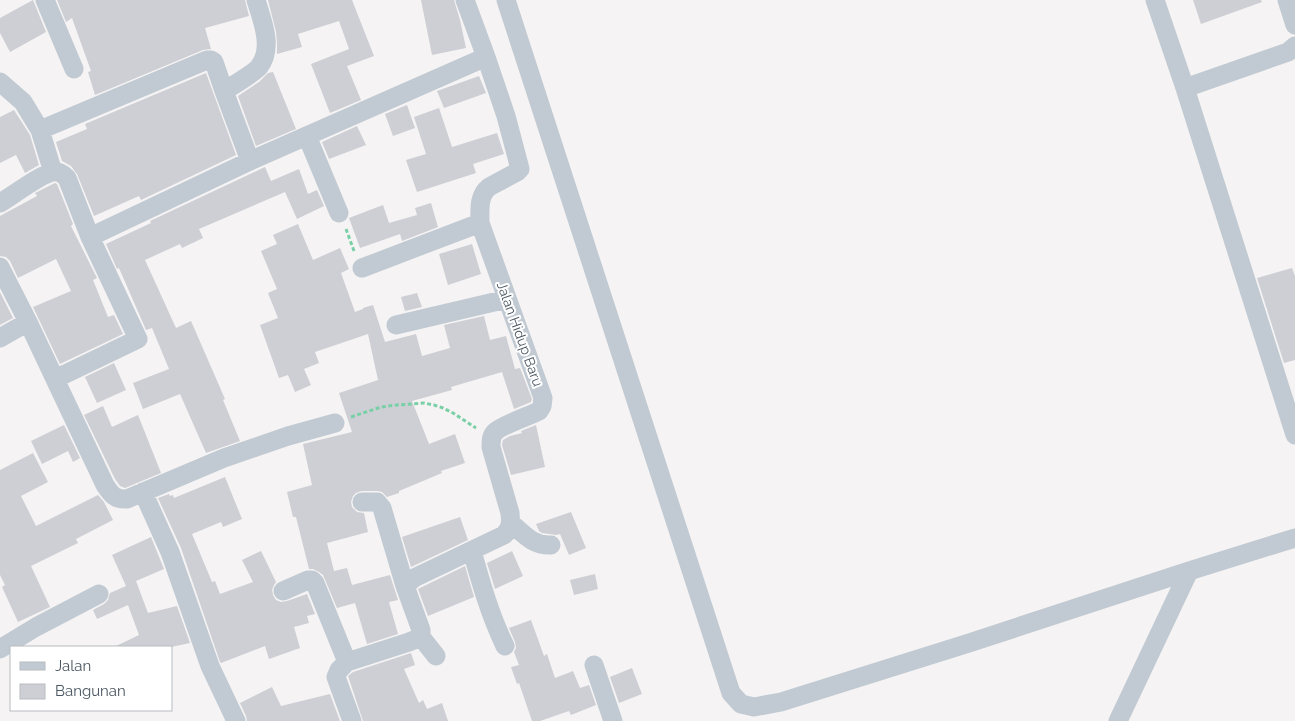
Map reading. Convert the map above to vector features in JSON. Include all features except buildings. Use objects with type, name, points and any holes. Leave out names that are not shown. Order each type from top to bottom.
[{"type":"street","points":[[45,0],[74,69]]},
{"type":"street","points":[[224,91],[258,68],[264,57],[266,39],[256,0]]},
{"type":"street","name":"Jalan Hidup Baru","points":[[465,0],[506,116],[520,169],[485,191],[481,202],[480,223],[543,398],[539,411],[501,428],[490,439]]},
{"type":"street","points":[[506,0],[732,693],[741,704],[754,707],[781,702],[1295,538]]},
{"type":"street","points":[[1155,0],[1185,88],[1295,435]]},
{"type":"street","points":[[1287,0],[1295,25]]},
{"type":"street","points":[[1185,88],[1288,52],[1295,46]]},
{"type":"street","points":[[90,237],[250,161],[486,57]]},
{"type":"street","points":[[40,130],[207,60],[211,60],[214,62],[250,161]]},
{"type":"street","points":[[0,82],[23,102],[40,130],[53,172]]},
{"type":"street","points":[[307,136],[339,213]]},
{"type":"street","points":[[0,203],[41,177],[53,172],[62,173],[67,178],[90,237],[138,339],[55,379]]},
{"type":"street","points":[[362,268],[480,223]]},
{"type":"street","points":[[0,268],[28,322],[105,485],[120,500],[127,499],[224,458],[334,423]]},
{"type":"street","points":[[396,325],[507,299]]},
{"type":"street","points":[[0,338],[28,322]]},
{"type":"street","points":[[405,586],[414,578],[504,535],[509,530],[511,523],[510,513],[490,439]]},
{"type":"street","points":[[143,492],[170,552],[210,666],[236,721]]},
{"type":"street","points":[[362,502],[377,502],[382,508],[405,586],[421,630],[421,637],[436,656]]},
{"type":"street","points":[[511,523],[532,541],[543,545],[551,545]]},
{"type":"street","points":[[472,551],[493,619],[505,646]]},
{"type":"street","points":[[1118,721],[1189,571]]},
{"type":"street","points":[[283,591],[308,580],[312,580],[315,583],[347,662]]},
{"type":"street","points":[[0,649],[36,627],[99,594]]},
{"type":"street","points":[[352,721],[336,677],[339,670],[347,662],[421,637]]},
{"type":"street","points":[[594,665],[614,721]]},
{"type":"path","points":[[339,213],[362,268]]},
{"type":"path","points":[[334,423],[381,408],[397,405],[434,405],[453,413],[490,439]]}]
